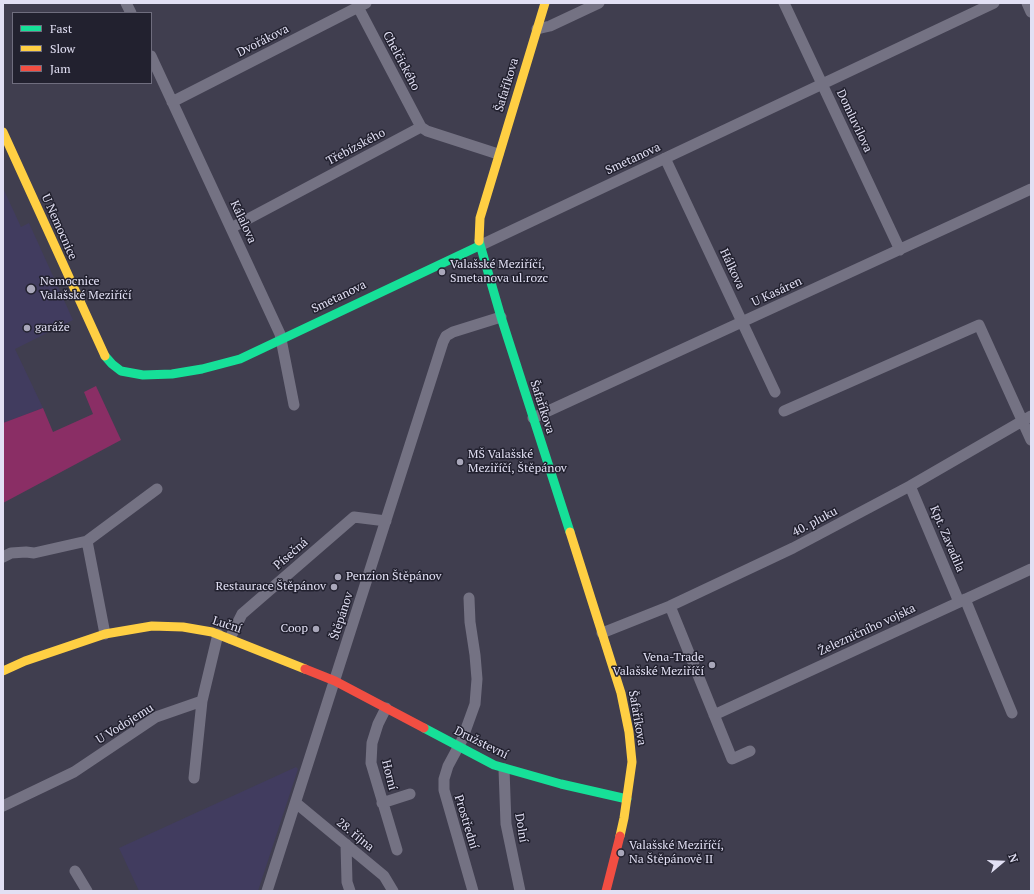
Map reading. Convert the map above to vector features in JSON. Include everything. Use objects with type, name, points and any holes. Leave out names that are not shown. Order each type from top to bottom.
[{"type":"street","points":[[126,3],[130,12]]},
{"type":"street","name":"Šafaříkova","points":[[545,3],[498,154],[480,218],[478,230],[479,246],[624,706],[629,732],[632,762],[627,799],[606,891]]},
{"type":"street","points":[[537,29],[550,26],[599,3]]},
{"type":"street","name":"Domluvilova","points":[[784,3],[900,250]]},
{"type":"street","name":"Smetanova","points":[[282,339],[994,3]]},
{"type":"street","points":[[1027,3],[1031,12]]},
{"type":"street","name":"Dvořákova","points":[[172,102],[362,5]]},
{"type":"street","name":"Chelčického","points":[[362,5],[421,127]]},
{"type":"street","name":"Kálalova","points":[[152,58],[282,339],[294,405]]},
{"type":"street","points":[[421,127],[427,131],[498,154]]},
{"type":"street","name":"Třebízského","points":[[231,228],[421,127]]},
{"type":"street","name":"U Nemocnice","points":[[3,132],[104,355],[107,360],[117,368],[136,375],[172,374],[240,359],[282,339]]},
{"type":"street","name":"Hálkova","points":[[665,158],[775,392]]},
{"type":"street","name":"U Kasáren","points":[[533,418],[1031,189]]},
{"type":"street","name":"Štěpánov","points":[[267,891],[445,338],[453,332],[501,317]]},
{"type":"street","points":[[784,411],[979,325],[1027,419],[1031,440]]},
{"type":"street","name":"40. pluku","points":[[602,633],[670,606],[793,548],[910,486],[1027,419]]},
{"type":"street","name":"Kpt. Zavadila","points":[[910,486],[1012,714]]},
{"type":"street","points":[[3,557],[11,553],[34,553],[87,541],[157,489]]},
{"type":"street","name":"Písečná","points":[[230,638],[242,614],[354,517],[386,521]]},
{"type":"street","points":[[87,541],[105,634]]},
{"type":"street","name":"Železničního vojska","points":[[714,715],[1031,569]]},
{"type":"street","name":"Prostřední","points":[[470,598],[470,622],[477,679],[475,704],[464,734],[448,766],[444,779],[444,790],[473,891]]},
{"type":"street","points":[[670,606],[732,759],[750,750]]},
{"type":"street","name":"Luční","points":[[3,671],[25,661],[105,634],[152,626],[183,627],[218,634],[335,681]]},
{"type":"street","points":[[194,778],[202,701],[218,634]]},
{"type":"street","name":"Družstevní","points":[[335,681],[486,762],[504,769],[627,799]]},
{"type":"street","name":"U Vodojemu","points":[[3,806],[74,772],[156,717],[202,701]]},
{"type":"street","name":"Horní","points":[[386,708],[378,724],[371,749],[371,763],[397,850]]},
{"type":"street","name":"Dolní","points":[[504,769],[506,824],[520,891]]},
{"type":"street","name":"Horní","points":[[382,803],[410,794]]},
{"type":"street","name":"28. října","points":[[296,803],[384,876],[394,891]]},
{"type":"street","points":[[346,844],[347,882],[350,891]]},
{"type":"street","points":[[75,871],[87,891]]},
{"type":"shaded area","name":"Nemocnice Valašské Meziříčí","points":[[3,188],[21,227],[29,223],[73,320],[15,349],[43,408],[3,423]]},
{"type":"shaded area","points":[[96,386],[121,440],[3,503],[3,423],[43,408],[53,432],[93,414],[84,392]]},
{"type":"shaded area","points":[[296,767],[298,769],[258,891],[139,891],[119,848]]},
{"type":"traffic: fast","points":[[479,241],[501,317],[570,532]]},
{"type":"traffic: fast","points":[[105,356],[121,371],[143,375],[172,374],[202,369],[240,359],[479,246]]},
{"type":"traffic: fast","points":[[424,728],[494,765],[561,784],[627,799]]},
{"type":"traffic: slow","points":[[479,241],[480,218],[545,3]]},
{"type":"traffic: slow","points":[[3,132],[105,356]]},
{"type":"traffic: slow","points":[[570,532],[621,693],[629,732],[632,762],[620,836]]},
{"type":"traffic: slow","points":[[3,671],[25,661],[105,634],[152,626],[183,627],[212,632],[305,669]]},
{"type":"traffic: jam","points":[[305,669],[335,681],[424,728]]},
{"type":"traffic: jam","points":[[606,891],[620,836]]},
{"type":"place","name":"Valašské Meziříčí, Smetanova ul.rozc","points":[[442,272]]},
{"type":"place","name":"Nemocnice Valašské Meziříčí","points":[[31,289]]},
{"type":"place","name":"garáže","points":[[27,328]]},
{"type":"place","name":"MŠ Valašské Meziříčí, Štěpánov","points":[[460,462]]},
{"type":"place","name":"Penzion Štěpánov","points":[[338,577]]},
{"type":"place","name":"Restaurace Štěpánov","points":[[334,587]]},
{"type":"place","name":"Coop","points":[[316,629]]},
{"type":"place","name":"Vena-Trade Valašské Meziříčí","points":[[712,665]]},
{"type":"place","name":"Valašské Meziříčí, Na Štěpánově II","points":[[621,853]]}]
